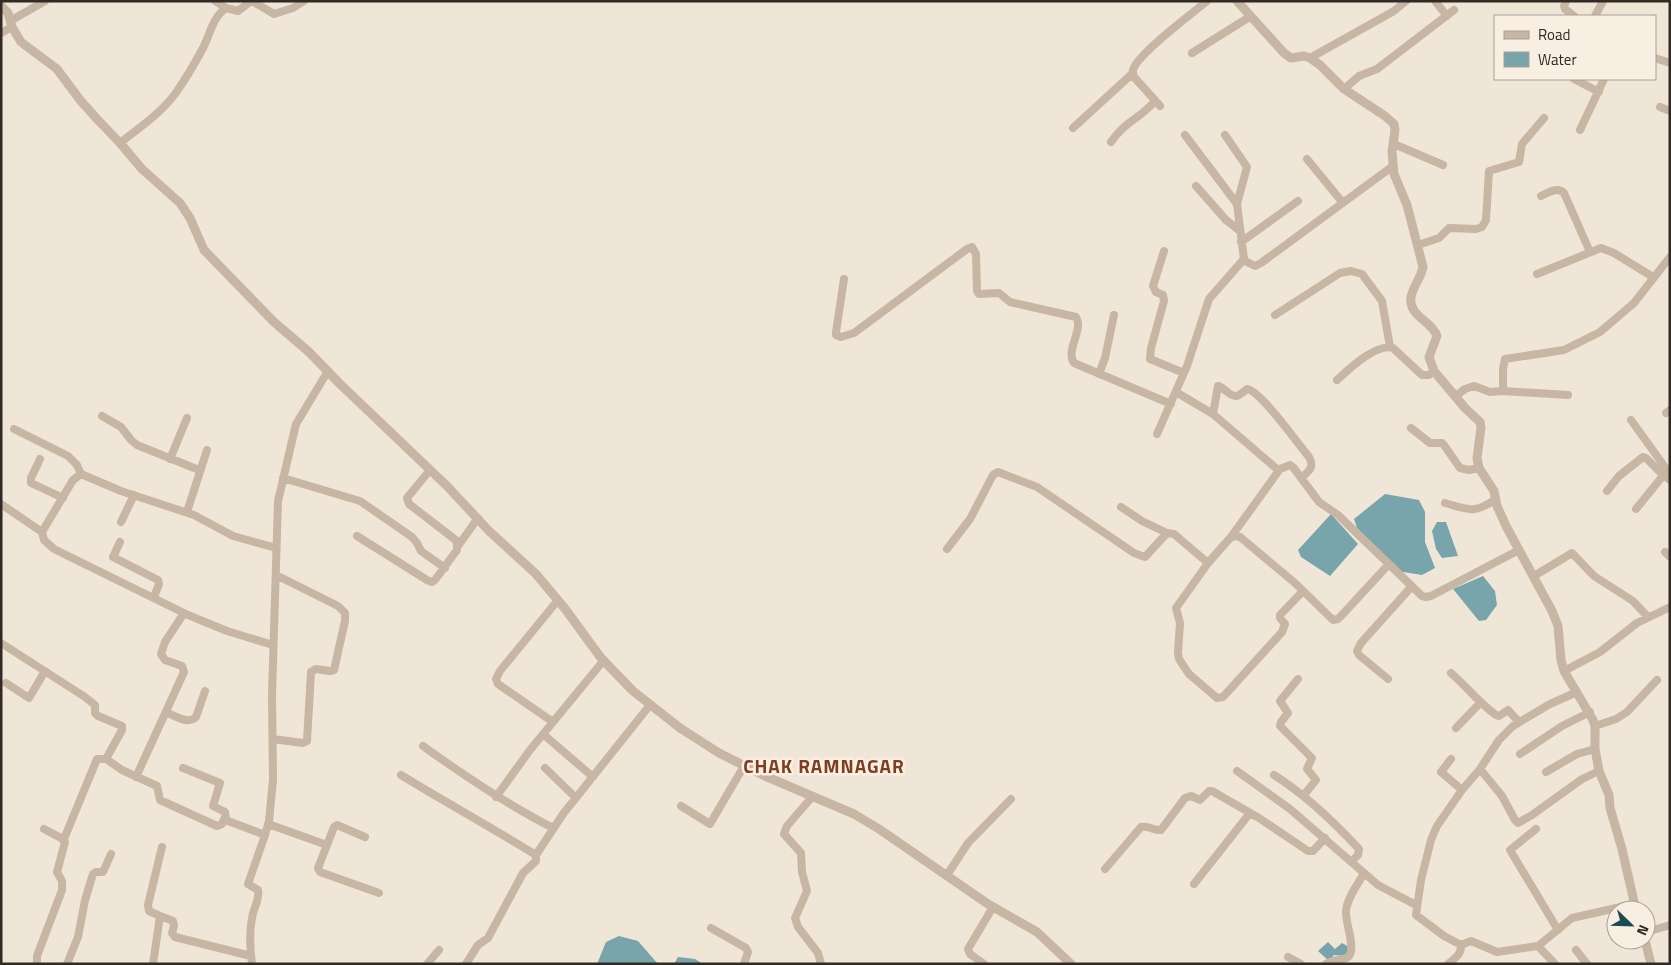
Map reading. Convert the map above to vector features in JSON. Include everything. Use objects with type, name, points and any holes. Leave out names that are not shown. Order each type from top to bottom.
[{"type":"street","points":[[1,33],[45,1]]},
{"type":"street","points":[[215,1],[226,8],[238,12],[251,1],[274,14],[293,8],[304,1]]},
{"type":"street","points":[[1073,128],[1132,73],[1137,63],[1150,49],[1207,1]]},
{"type":"street","points":[[1237,1],[1284,53],[1291,58],[1304,56],[1310,58],[1344,89],[1394,124],[1394,174],[1407,205],[1423,267],[1412,295],[1413,308],[1432,327],[1438,336],[1429,357],[1434,371],[1480,422],[1477,458],[1480,468],[1494,491],[1501,515],[1558,626],[1561,660],[1564,671],[1590,712],[1595,726],[1595,749],[1598,771],[1609,795],[1610,808],[1622,848],[1633,900]]},
{"type":"street","points":[[1310,58],[1394,11],[1406,1]]},
{"type":"street","points":[[1435,1],[1447,16]]},
{"type":"street","points":[[1596,15],[1604,1]]},
{"type":"street","points":[[1,6],[8,13],[11,24],[21,42],[62,75],[96,120],[120,143],[147,174],[186,210],[204,250],[226,270],[274,322],[309,352],[447,486],[489,531],[536,574],[604,660],[650,706],[698,740],[744,766],[864,820],[993,907],[1036,932],[1071,964]]},
{"type":"street","points":[[120,143],[153,116],[176,93],[197,59],[216,18],[226,8]]},
{"type":"street","points":[[1344,89],[1359,76],[1377,69],[1454,10]]},
{"type":"street","points":[[1192,54],[1251,16]]},
{"type":"street","points":[[1656,58],[1670,63]]},
{"type":"street","points":[[1111,142],[1119,130],[1158,103],[1132,73]]},
{"type":"street","points":[[1576,80],[1599,92]]},
{"type":"street","points":[[1580,130],[1604,80]]},
{"type":"street","points":[[1660,108],[1670,111]]},
{"type":"street","points":[[1418,245],[1440,238],[1449,228],[1476,229],[1482,227],[1486,220],[1489,171],[1519,162],[1522,144],[1544,118]]},
{"type":"street","points":[[1185,135],[1237,204]]},
{"type":"street","points":[[1225,135],[1247,167],[1237,204],[1244,259],[1255,266],[1393,166]]},
{"type":"street","points":[[1394,144],[1443,165]]},
{"type":"street","points":[[1307,159],[1343,203]]},
{"type":"street","points":[[1196,186],[1226,220],[1240,231]]},
{"type":"street","points":[[1541,196],[1557,190],[1561,190],[1564,193],[1590,252]]},
{"type":"street","points":[[1241,242],[1298,201]]},
{"type":"street","points":[[844,280],[836,332],[836,335],[841,337],[854,333],[972,247],[976,254],[978,294],[999,293],[1010,302],[1076,317],[1078,323],[1071,360],[1077,365],[1171,404]]},
{"type":"street","points":[[1537,274],[1601,248],[1607,249],[1653,277]]},
{"type":"street","points":[[1164,251],[1153,286],[1156,292],[1163,295],[1164,302],[1151,348],[1150,359],[1184,373]]},
{"type":"street","points":[[1503,391],[1505,359],[1557,352],[1577,345],[1600,332],[1640,296],[1670,257]]},
{"type":"street","points":[[1157,434],[1184,373],[1209,299],[1244,259]]},
{"type":"street","points":[[1275,315],[1340,273],[1357,271],[1366,277],[1382,301],[1390,347],[1422,376],[1429,375],[1434,371]]},
{"type":"street","points":[[1099,374],[1105,358],[1114,316]]},
{"type":"street","points":[[1337,380],[1356,363],[1390,347]]},
{"type":"street","points":[[162,847],[148,905],[149,911],[173,921],[172,933],[175,937],[252,960],[252,918],[259,895],[258,890],[248,884],[268,824],[273,780],[272,695],[278,501],[296,424],[328,371]]},
{"type":"street","points":[[1213,414],[1218,386],[1221,386],[1234,396],[1247,389],[1252,390],[1271,410],[1309,457],[1312,467],[1301,478]]},
{"type":"street","points":[[1456,396],[1471,386],[1490,392],[1568,395]]},
{"type":"street","points":[[1176,392],[1213,414],[1280,469]]},
{"type":"street","points":[[102,416],[121,427],[137,445],[199,470]]},
{"type":"street","points":[[170,459],[186,418]]},
{"type":"street","points":[[1631,420],[1667,473]]},
{"type":"street","points":[[1411,428],[1430,443],[1442,443],[1460,468],[1469,470],[1480,468]]},
{"type":"street","points":[[14,429],[68,456],[77,464],[81,474],[134,495],[206,519],[233,536],[276,548]]},
{"type":"street","points":[[187,512],[207,450]]},
{"type":"street","points":[[1606,491],[1634,462],[1643,457],[1667,473]]},
{"type":"street","points":[[40,459],[31,478],[32,483],[63,498]]},
{"type":"street","points":[[1303,591],[1280,614],[1280,618],[1285,624],[1282,632],[1223,697],[1217,698],[1182,666],[1178,653],[1180,623],[1176,608],[1208,563],[1231,537],[1280,469],[1290,465],[1319,502],[1338,515],[1422,596],[1431,596],[1519,550]]},
{"type":"street","points":[[430,470],[408,496],[407,501],[454,538],[458,546]]},
{"type":"street","points":[[947,549],[970,519],[996,472],[1037,487],[1139,555],[1145,557],[1167,533]]},
{"type":"street","points":[[1636,509],[1667,473]]},
{"type":"street","points":[[42,532],[73,480],[81,474]]},
{"type":"street","points":[[283,478],[360,501],[412,537],[421,551],[445,568]]},
{"type":"street","points":[[121,522],[134,495]]},
{"type":"street","points":[[1445,503],[1474,510],[1483,508],[1496,500]]},
{"type":"street","points":[[2,506],[42,532],[44,540],[54,548],[184,613],[227,631],[273,645]]},
{"type":"street","points":[[1121,507],[1142,522],[1167,533],[1174,534],[1208,563]]},
{"type":"street","points":[[357,536],[432,582],[445,568],[478,518]]},
{"type":"street","points":[[1231,537],[1236,536],[1249,543],[1333,620],[1338,619],[1389,564]]},
{"type":"street","points":[[120,542],[113,557],[158,580],[159,584],[154,597]]},
{"type":"street","points":[[1534,576],[1572,553],[1594,576],[1634,601],[1648,617]]},
{"type":"street","points":[[273,739],[303,743],[307,741],[311,672],[313,669],[334,670],[345,621],[345,613],[338,606],[276,575]]},
{"type":"street","points":[[1388,679],[1359,655],[1357,651],[1412,586]]},
{"type":"street","points":[[553,722],[498,684],[496,679],[500,671],[558,600]]},
{"type":"street","points":[[1564,671],[1600,652],[1622,634],[1648,617],[1670,607]]},
{"type":"street","points":[[136,777],[184,672],[182,666],[162,658],[161,650],[184,613]]},
{"type":"street","points":[[1,643],[96,705],[96,714],[122,726],[122,730],[106,758]]},
{"type":"street","points":[[496,797],[518,765],[604,660]]},
{"type":"street","points":[[6,684],[29,698],[45,671]]},
{"type":"street","points":[[1451,673],[1468,688],[1480,703],[1497,716],[1507,710],[1519,722]]},
{"type":"street","points":[[1298,679],[1280,701],[1288,713],[1280,726],[1312,758],[1307,769],[1316,780],[1304,796]]},
{"type":"street","points":[[1595,726],[1616,719],[1627,712],[1657,680]]},
{"type":"street","points":[[166,712],[189,721],[193,720],[196,717],[205,691]]},
{"type":"street","points":[[1577,692],[1550,704],[1519,722],[1500,740],[1480,769],[1462,790],[1434,832],[1416,904],[1416,915],[1444,936],[1461,945],[1471,941],[1497,952],[1538,946],[1572,918],[1606,912]]},
{"type":"street","points":[[1456,728],[1480,703]]},
{"type":"street","points":[[466,964],[476,948],[488,938],[523,873],[536,861],[536,855],[553,828],[650,706]]},
{"type":"street","points":[[1520,754],[1562,726],[1590,712]]},
{"type":"street","points":[[543,734],[592,777]]},
{"type":"street","points":[[423,746],[496,797],[553,828]]},
{"type":"street","points":[[1546,772],[1577,754],[1595,749]]},
{"type":"street","points":[[37,964],[37,956],[62,890],[62,881],[57,872],[65,845],[64,839],[97,759],[106,758],[122,770],[157,786],[160,800],[219,826],[225,817]]},
{"type":"street","points":[[1451,760],[1441,772],[1462,790]]},
{"type":"street","points":[[681,806],[710,824],[744,766]]},
{"type":"street","points":[[183,768],[220,783],[213,806],[225,812],[225,817],[229,822],[265,836]]},
{"type":"street","points":[[545,768],[576,798]]},
{"type":"street","points":[[1480,769],[1499,791],[1518,823],[1582,779],[1598,771]]},
{"type":"street","points":[[1237,771],[1279,801],[1387,891],[1416,904]]},
{"type":"street","points":[[401,775],[487,824],[536,855]]},
{"type":"street","points":[[1274,775],[1304,796],[1336,824],[1358,849],[1358,855],[1352,862]]},
{"type":"street","points":[[1105,869],[1138,829],[1146,826],[1155,830],[1161,830],[1188,797],[1200,800],[1212,791],[1308,851],[1313,851],[1325,838]]},
{"type":"street","points":[[812,797],[787,826],[784,834],[802,853],[802,872],[807,888],[806,894],[795,915],[796,922],[818,953],[821,964]]},
{"type":"street","points":[[947,875],[968,843],[1011,799]]},
{"type":"street","points":[[1194,884],[1250,813]]},
{"type":"street","points":[[268,824],[327,845]]},
{"type":"street","points":[[365,837],[337,826],[334,827],[318,871],[379,893]]},
{"type":"street","points":[[44,829],[64,839]]},
{"type":"street","points":[[1536,829],[1510,850],[1558,930]]},
{"type":"street","points":[[67,964],[78,938],[85,900],[93,874],[103,872],[110,854]]},
{"type":"street","points":[[1326,964],[1334,959],[1345,958],[1351,953],[1352,948],[1346,919],[1346,907],[1364,872]]},
{"type":"street","points":[[984,964],[970,954],[968,949],[993,907]]},
{"type":"street","points":[[153,964],[160,916]]},
{"type":"street","points":[[1656,929],[1670,925]]},
{"type":"street","points":[[711,928],[746,948],[748,952],[744,964]]},
{"type":"street","points":[[1448,964],[1458,956],[1462,948],[1461,945]]},
{"type":"street","points":[[1538,946],[1555,964]]},
{"type":"street","points":[[427,964],[440,950]]},
{"type":"street","points":[[1576,950],[1587,964]]},
{"type":"street","points":[[1647,950],[1650,964]]},
{"type":"street","points":[[1288,958],[1301,964]]},
{"type":"water","points":[[1385,494],[1419,500],[1425,512],[1425,542],[1435,568],[1422,575],[1397,571],[1358,531],[1354,519]]},
{"type":"water","points":[[1331,514],[1358,544],[1330,576],[1301,557],[1298,550]]},
{"type":"water","points":[[1437,522],[1446,522],[1458,556],[1442,558],[1436,549],[1432,531]]},
{"type":"water","points":[[1483,576],[1495,591],[1497,605],[1486,620],[1479,621],[1453,589]]},
{"type":"water","points":[[619,936],[638,941],[658,964],[597,964],[606,942]]},
{"type":"water","points":[[1328,942],[1335,949],[1342,943],[1351,948],[1346,956],[1334,955],[1329,961],[1318,951]]},
{"type":"water","points":[[678,957],[695,959],[703,964],[674,964]]},
{"type":"district","name":"CHAK RAMNAGAR","points":[[824,766]]}]
